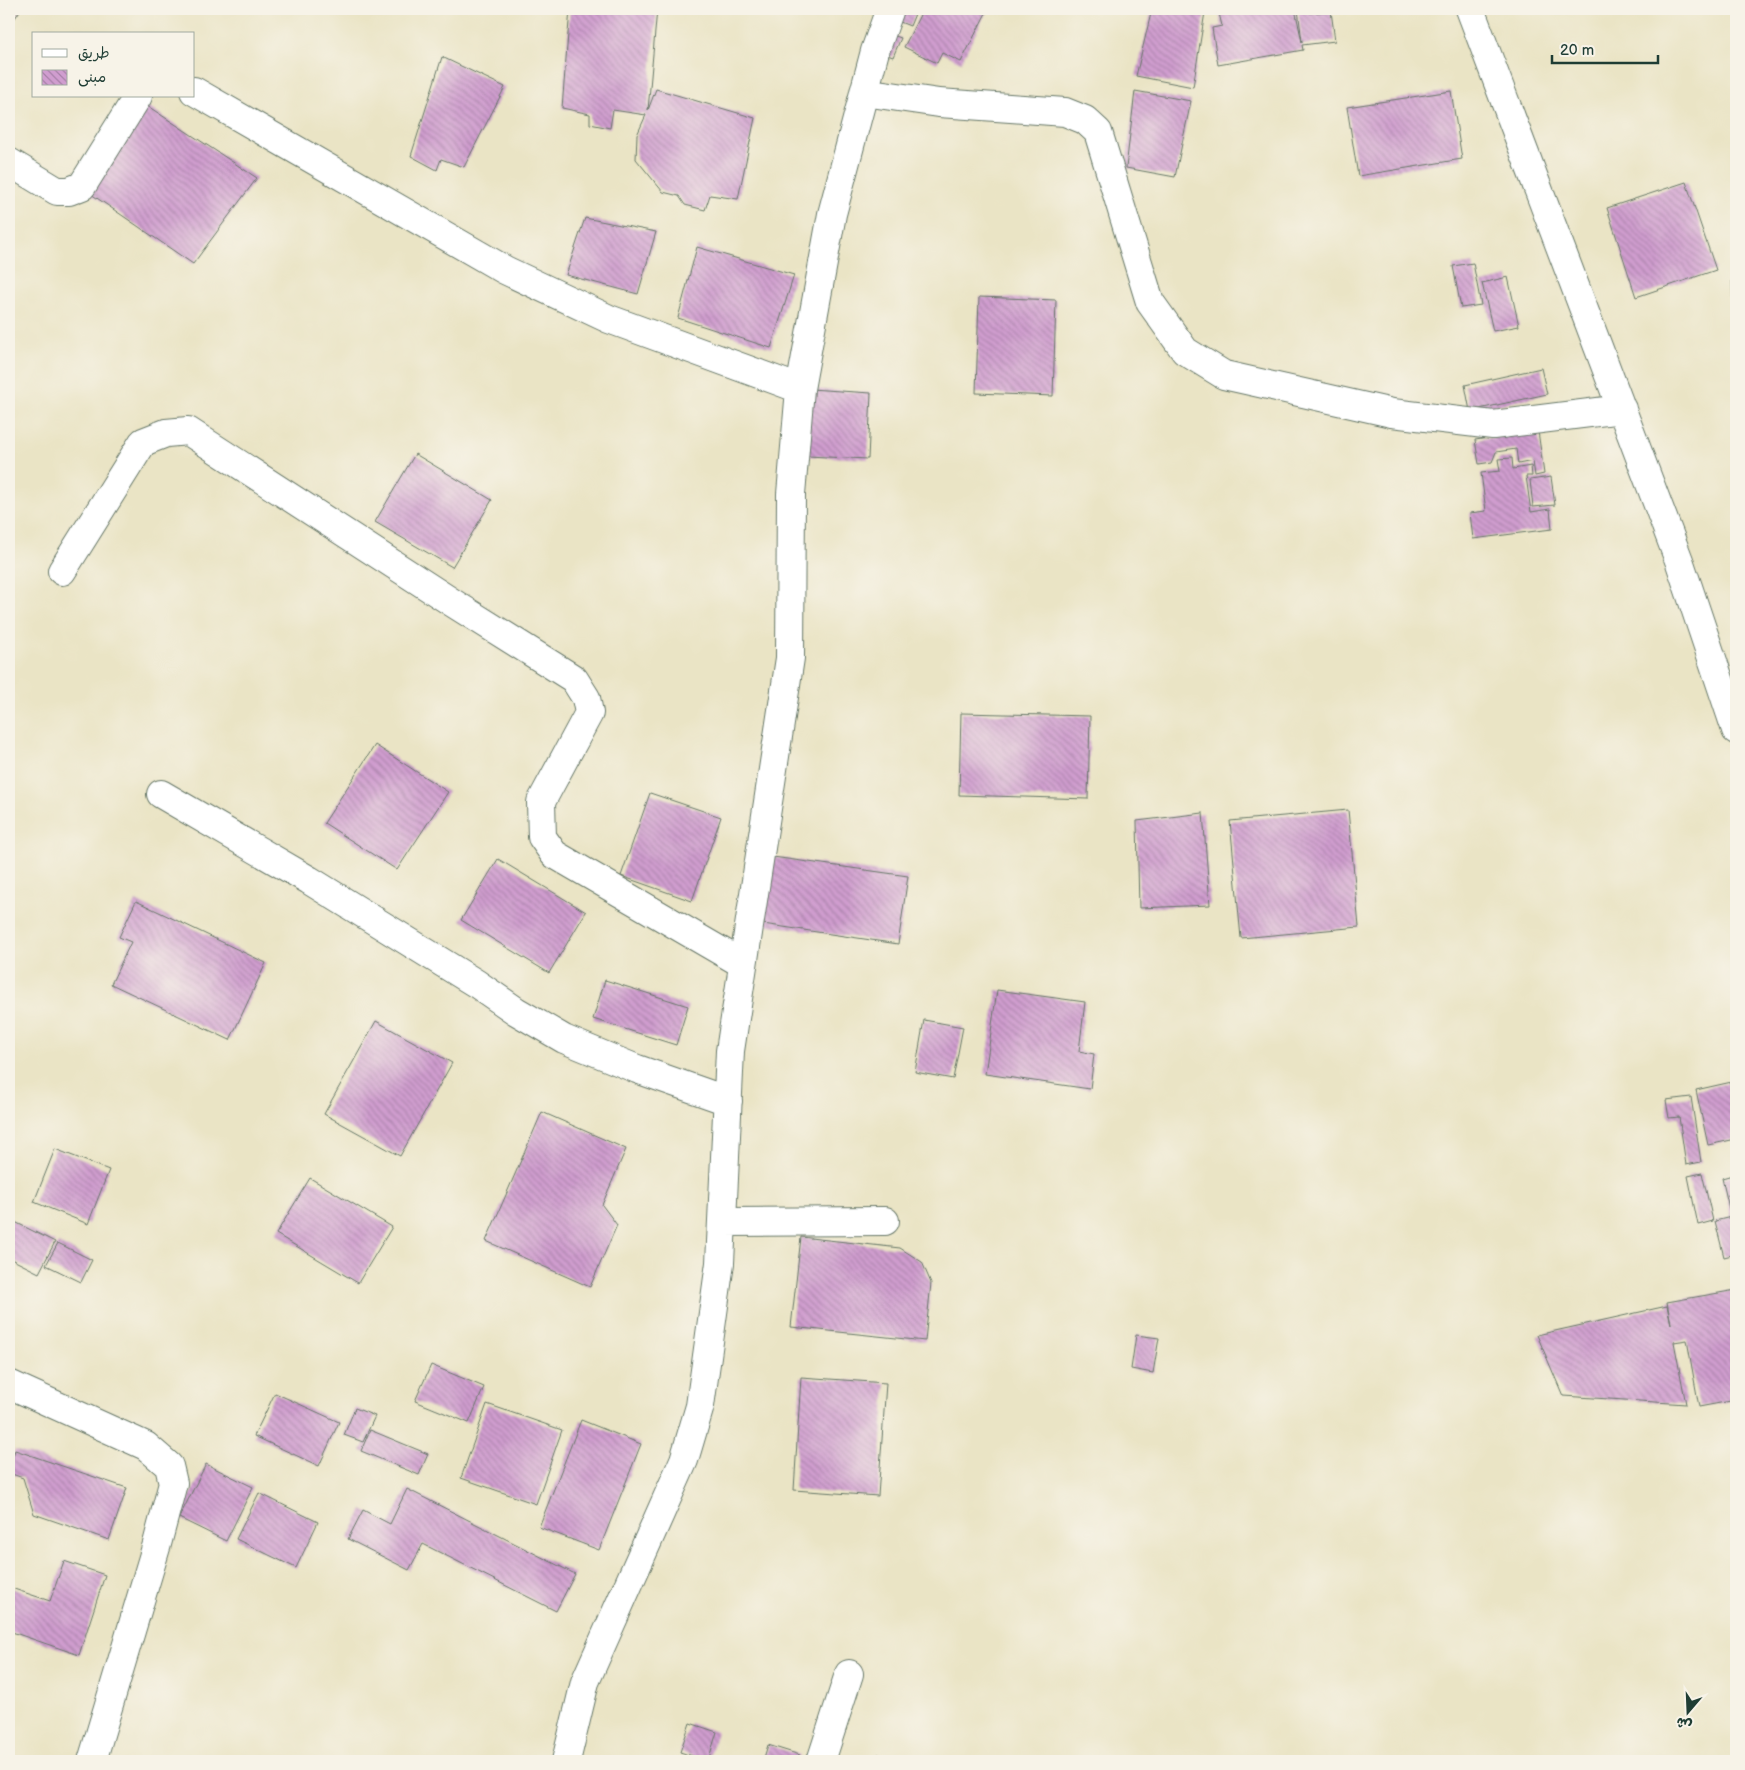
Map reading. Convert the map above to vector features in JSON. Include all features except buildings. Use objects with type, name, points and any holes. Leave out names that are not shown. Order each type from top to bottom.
[{"type":"street","points":[[566,1761],[585,1682],[684,1460],[700,1406],[720,1263],[730,1051],[790,658],[791,494],[800,389],[832,214],[875,51],[890,9]]},
{"type":"street","points":[[1470,9],[1680,563],[1736,730]]},
{"type":"street","points":[[195,92],[505,270],[609,319],[720,358],[800,389]]},
{"type":"street","points":[[864,92],[938,104],[1065,112],[1085,120],[1098,132],[1150,302],[1185,351],[1224,375],[1392,413],[1493,424],[1622,409]]},
{"type":"street","points":[[9,162],[57,191],[69,191],[82,186],[137,98]]},
{"type":"street","points":[[62,571],[143,442],[166,433],[188,431],[574,679],[586,698],[589,713],[541,802],[542,837],[554,854],[743,964]]},
{"type":"street","points":[[161,794],[309,880],[477,984],[516,1011],[564,1039],[637,1069],[728,1101]]},
{"type":"street","points":[[722,1222],[885,1221]]},
{"type":"street","points":[[9,1384],[146,1446],[169,1466],[173,1483],[157,1544],[92,1761]]},
{"type":"street","points":[[821,1761],[849,1674]]}]
